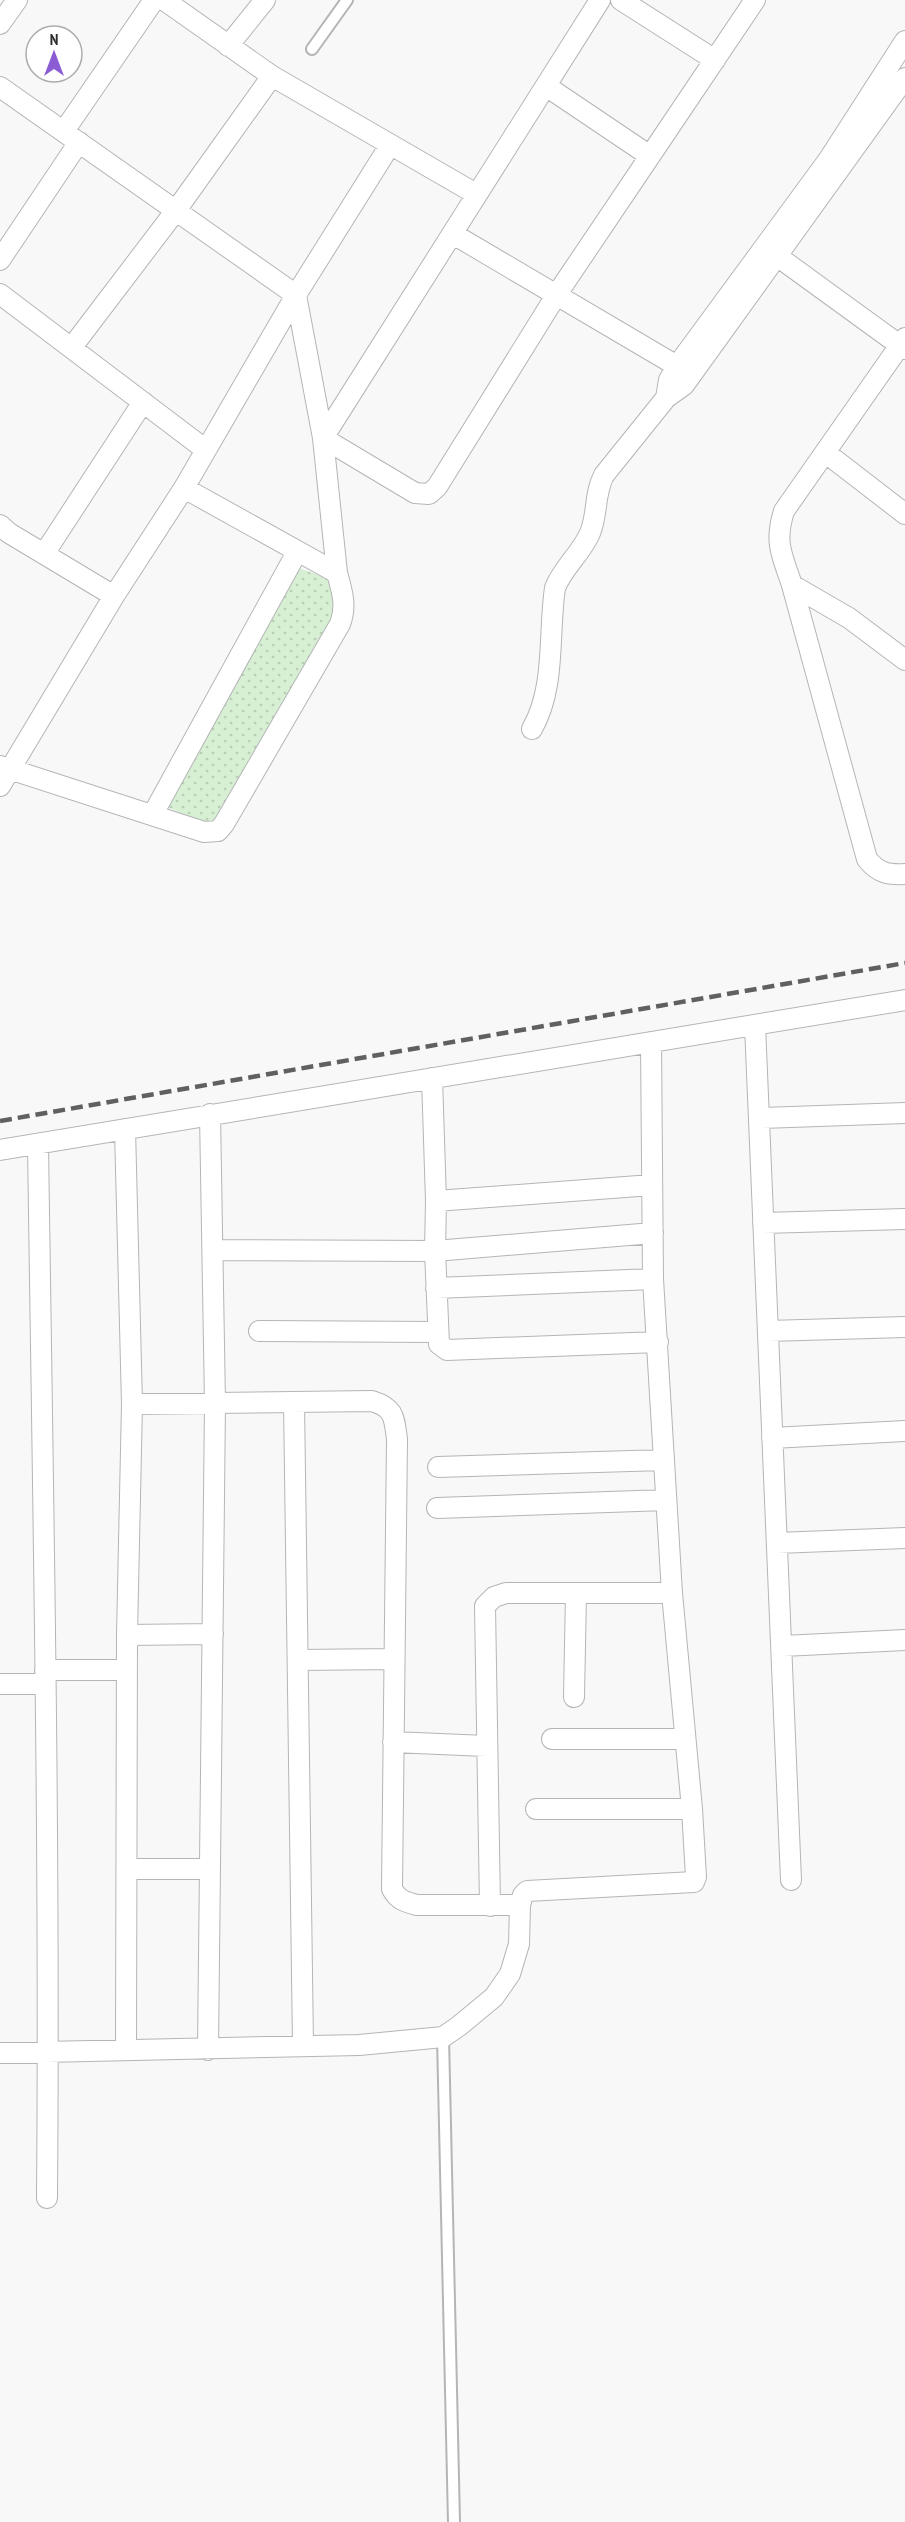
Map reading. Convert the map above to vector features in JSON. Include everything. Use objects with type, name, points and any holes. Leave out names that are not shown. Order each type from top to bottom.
[{"type":"street","points":[[0,24],[17,0]]},
{"type":"street","points":[[0,260],[154,0]]},
{"type":"street","points":[[164,0],[272,76],[476,194]]},
{"type":"street","points":[[245,0],[247,22]]},
{"type":"street","points":[[228,46],[265,0]]},
{"type":"street","points":[[323,438],[600,0]]},
{"type":"street","points":[[621,0],[715,60]]},
{"type":"street","points":[[323,438],[415,493],[429,494],[437,487],[557,294],[755,0]]},
{"type":"street","points":[[666,398],[669,380],[677,366],[829,159],[905,41]]},
{"type":"street","points":[[72,347],[177,209],[272,76]]},
{"type":"street","points":[[532,729],[541,713],[548,687],[553,604],[560,575],[590,532],[598,487],[604,475],[666,398],[684,385],[905,78]]},
{"type":"street","points":[[546,86],[650,156]]},
{"type":"street","points":[[0,87],[177,209],[296,295],[323,438],[337,573],[344,612],[340,624],[224,824],[218,831],[210,833],[153,814],[3,774],[184,488],[296,295],[390,145]]},
{"type":"street","points":[[453,234],[677,366]]},
{"type":"street","points":[[777,256],[903,344],[784,511],[778,532],[780,549],[792,585],[867,859],[875,869],[888,875],[905,874]]},
{"type":"street","points":[[0,294],[206,450]]},
{"type":"street","points":[[44,554],[143,402]]},
{"type":"street","points":[[826,453],[905,514]]},
{"type":"street","points":[[184,488],[337,573]]},
{"type":"street","points":[[0,525],[9,533],[114,596]]},
{"type":"street","points":[[153,814],[297,552]]},
{"type":"street","points":[[792,585],[849,618],[905,660]]},
{"type":"street","points":[[0,1150],[905,1000]]},
{"type":"street","points":[[755,1025],[783,1646],[791,1880]]},
{"type":"street","points":[[0,2053],[359,2045],[443,2037],[494,1997],[510,1974],[519,1944],[520,1905],[523,1895],[532,1889],[694,1882],[696,1877],[692,1809],[672,1593],[653,1279],[651,1042]]},
{"type":"street","points":[[432,1078],[439,1344],[447,1350],[658,1342]]},
{"type":"street","points":[[759,1118],[905,1113]]},
{"type":"street","points":[[208,2050],[215,1403],[210,1114]]},
{"type":"street","points":[[125,1129],[132,1404],[127,1635],[126,2049]]},
{"type":"street","points":[[38,1144],[45,1677],[47,2198]]},
{"type":"street","points":[[436,1201],[652,1185]]},
{"type":"street","points":[[763,1223],[905,1219]]},
{"type":"street","points":[[213,1250],[435,1251],[653,1233]]},
{"type":"street","points":[[436,1288],[653,1279]]},
{"type":"street","points":[[768,1331],[905,1327]]},
{"type":"street","points":[[259,1331],[438,1332]]},
{"type":"street","points":[[132,1404],[372,1401],[386,1405],[393,1416],[397,1439],[392,1889],[396,1897],[404,1902],[417,1905],[520,1905]]},
{"type":"street","points":[[294,1402],[303,2045]]},
{"type":"street","points":[[772,1438],[905,1431]]},
{"type":"street","points":[[438,1467],[663,1460]]},
{"type":"street","points":[[437,1508],[666,1500]]},
{"type":"street","points":[[777,1543],[905,1538]]},
{"type":"street","points":[[490,1906],[484,1606],[494,1596],[506,1593],[672,1593]]},
{"type":"street","points":[[574,1697],[576,1593]]},
{"type":"street","points":[[127,1635],[213,1634]]},
{"type":"street","points":[[783,1646],[905,1640]]},
{"type":"street","points":[[298,1660],[394,1659]]},
{"type":"street","points":[[0,1684],[45,1677],[127,1670]]},
{"type":"street","points":[[552,1739],[684,1739]]},
{"type":"street","points":[[393,1742],[486,1746]]},
{"type":"street","points":[[536,1809],[692,1809]]},
{"type":"street","points":[[127,1869],[210,1869]]},
{"type":"lane","points":[[312,49],[347,0]]},
{"type":"lane","points":[[443,2037],[454,2522]]},
{"type":"green space","points":[[299,568],[327,578],[340,603],[213,828],[163,805]]},
{"type":"railway","points":[[0,1121],[905,963]]}]
